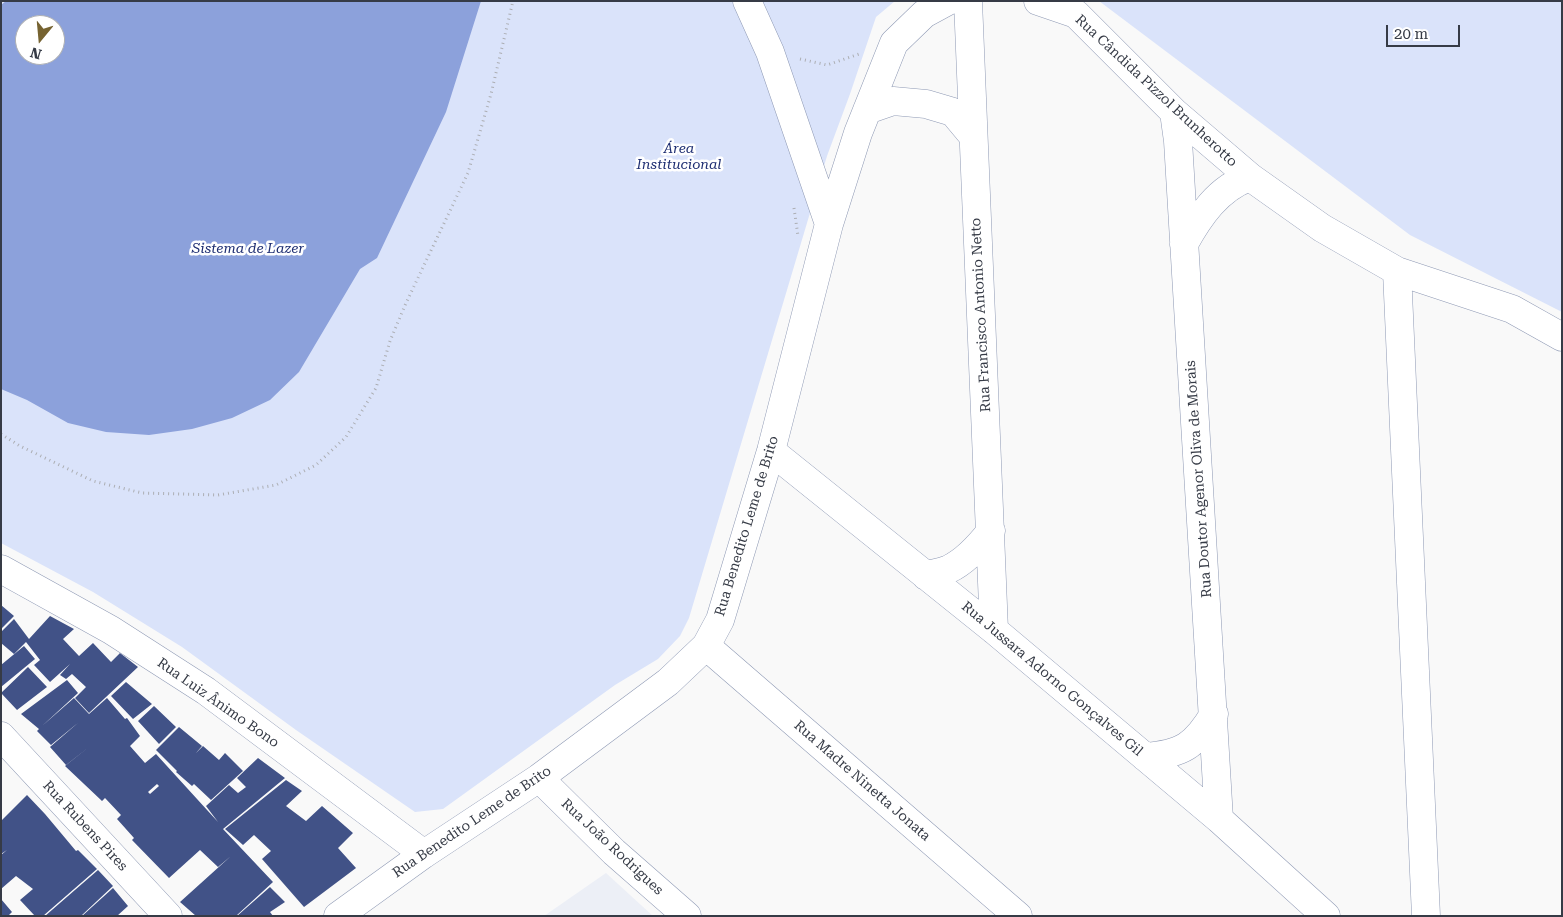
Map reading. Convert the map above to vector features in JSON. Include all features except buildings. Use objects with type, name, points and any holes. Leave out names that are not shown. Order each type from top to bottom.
[{"type":"street","points":[[747,1],[770,52],[829,224]]},
{"type":"street","name":"Rua Benedito Leme de Brito","points":[[338,916],[424,854],[539,778],[668,682],[706,646],[720,620],[771,451],[829,224],[858,133],[894,43],[924,14],[948,1]]},
{"type":"street","name":"Rua Francisco Antonio Netto","points":[[968,1],[994,630]]},
{"type":"street","name":"Rua Cândida Pizzol Brunherotto","points":[[1038,1],[1076,14],[1174,112],[1250,177],[1322,228],[1397,271],[1512,309],[1562,337]]},
{"type":"street","points":[[867,110],[893,102],[926,104],[953,112],[973,136]]},
{"type":"street","name":"Rua Doutor Agenor Oliva de Morais","points":[[1174,112],[1178,141],[1219,819]]},
{"type":"street","points":[[1184,244],[1197,220],[1217,197],[1240,181],[1250,177]]},
{"type":"street","points":[[1397,271],[1422,911]]},
{"type":"street","name":"Rua Jussara Adorno Gonçalves Gil","points":[[771,451],[994,630],[1219,819],[1326,916]]},
{"type":"street","points":[[926,576],[950,568],[967,557],[991,531]]},
{"type":"street","name":"Rua Luiz Ânimo Bono","points":[[1,568],[111,630],[206,691],[424,854]]},
{"type":"street","name":"Rua Madre Ninetta Jonata","points":[[706,646],[1018,916]]},
{"type":"street","points":[[1145,757],[1165,755],[1187,747],[1203,732],[1214,714]]},
{"type":"street","name":"Rua Rubens Pires","points":[[1,736],[168,916]]},
{"type":"street","name":"Rua João Rodrigues","points":[[539,778],[614,852],[687,916]]},
{"type":"path","points":[[1,434],[20,446],[93,481],[142,493],[218,495],[276,485],[316,465],[346,437],[376,388],[390,341],[430,251],[468,173],[491,94],[513,1]]},
{"type":"path","points":[[770,52],[827,65],[894,43]]},
{"type":"shaded area","points":[[606,873],[653,916],[544,916]]},
{"type":"green space","name":"Sistema de Lazer","points":[[1,1],[895,1],[876,17],[827,156],[689,618],[680,636],[658,659],[615,685],[443,809],[415,812],[296,730],[182,647],[93,592],[1,543]]},
{"type":"green space","points":[[1099,1],[1562,1],[1562,312],[1410,235]]},
{"type":"water","points":[[6,1],[481,1],[446,112],[377,258],[360,269],[299,372],[270,400],[232,418],[192,429],[149,435],[106,432],[68,423],[27,400],[1,389],[1,5]]},
{"type":"park label","name":"Área Institucional","points":[[679,158]]}]
